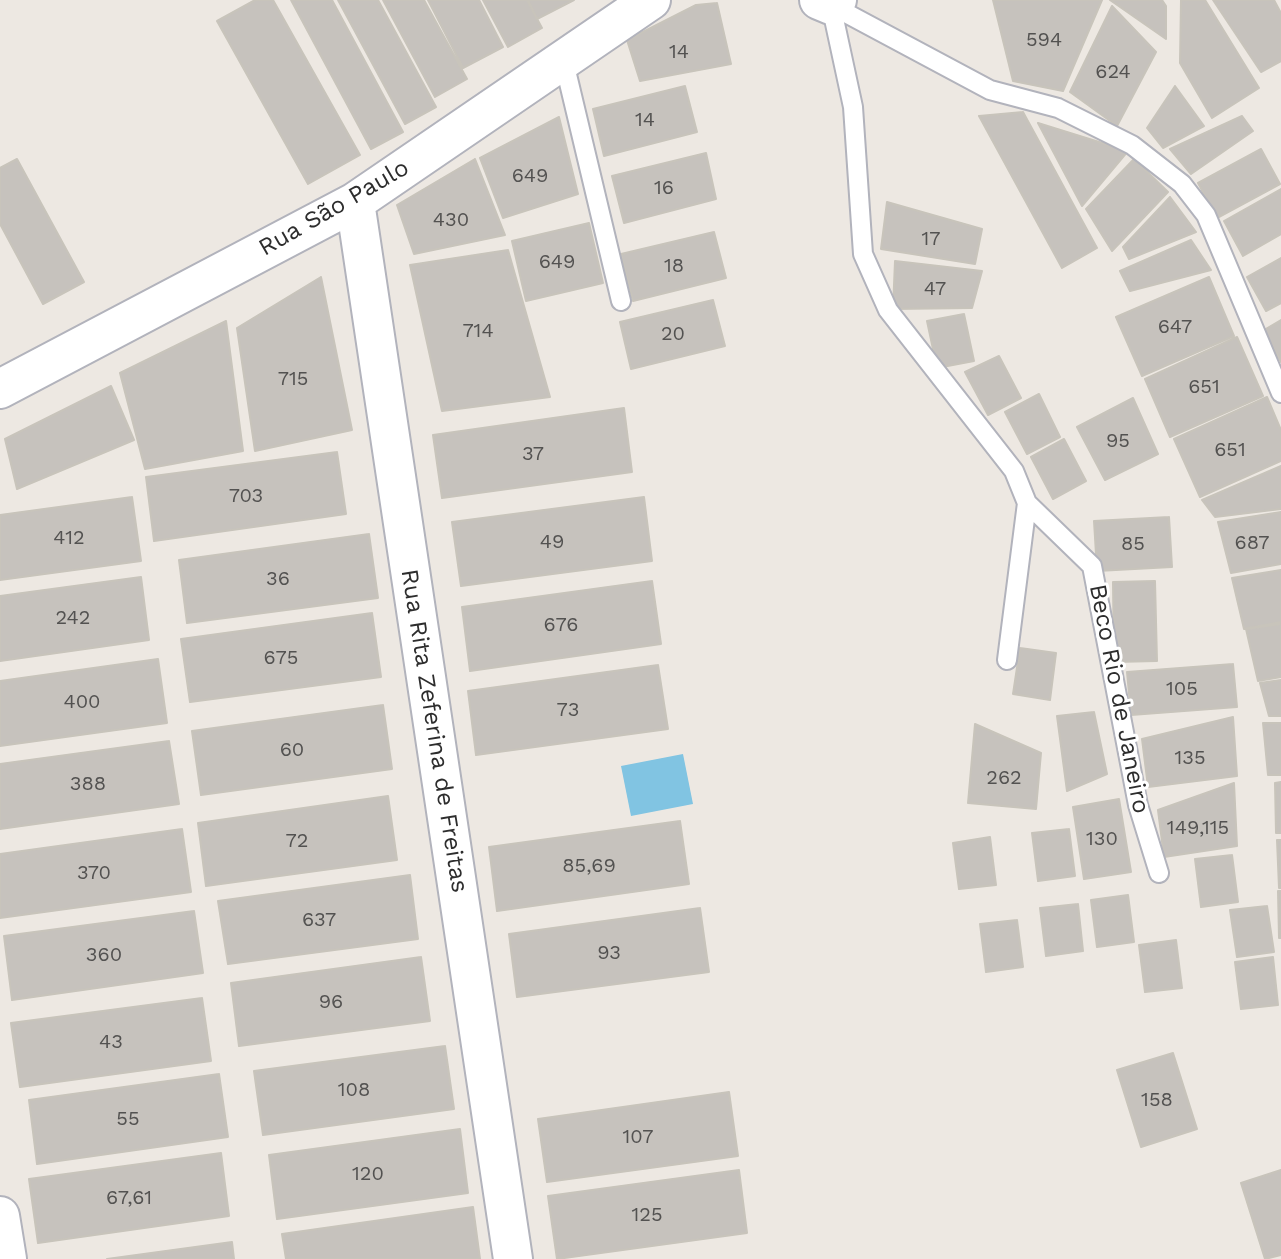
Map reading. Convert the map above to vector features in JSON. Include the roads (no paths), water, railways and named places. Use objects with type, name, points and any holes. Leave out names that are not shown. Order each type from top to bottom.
[{"type":"street","name":"Rua São Paulo","points":[[0,389],[355,202],[651,0]]},
{"type":"street","name":"Rua Rita Zeferina de Freitas","points":[[355,202],[513,1259]]},
{"type":"street","points":[[0,1216],[7,1259]]},
{"type":"lane","points":[[829,2],[990,90],[1058,108],[1132,145],[1182,184],[1206,215],[1281,393]]},
{"type":"lane","name":"Beco Rio de Janeiro","points":[[829,2],[853,107],[863,254],[888,310],[1014,471],[1027,503],[1092,566],[1138,805],[1159,873]]},
{"type":"lane","points":[[564,62],[621,301]]},
{"type":"lane","points":[[1007,660],[1027,503]]},
{"type":"water","points":[[683,754],[693,804],[631,816],[621,766]]}]
